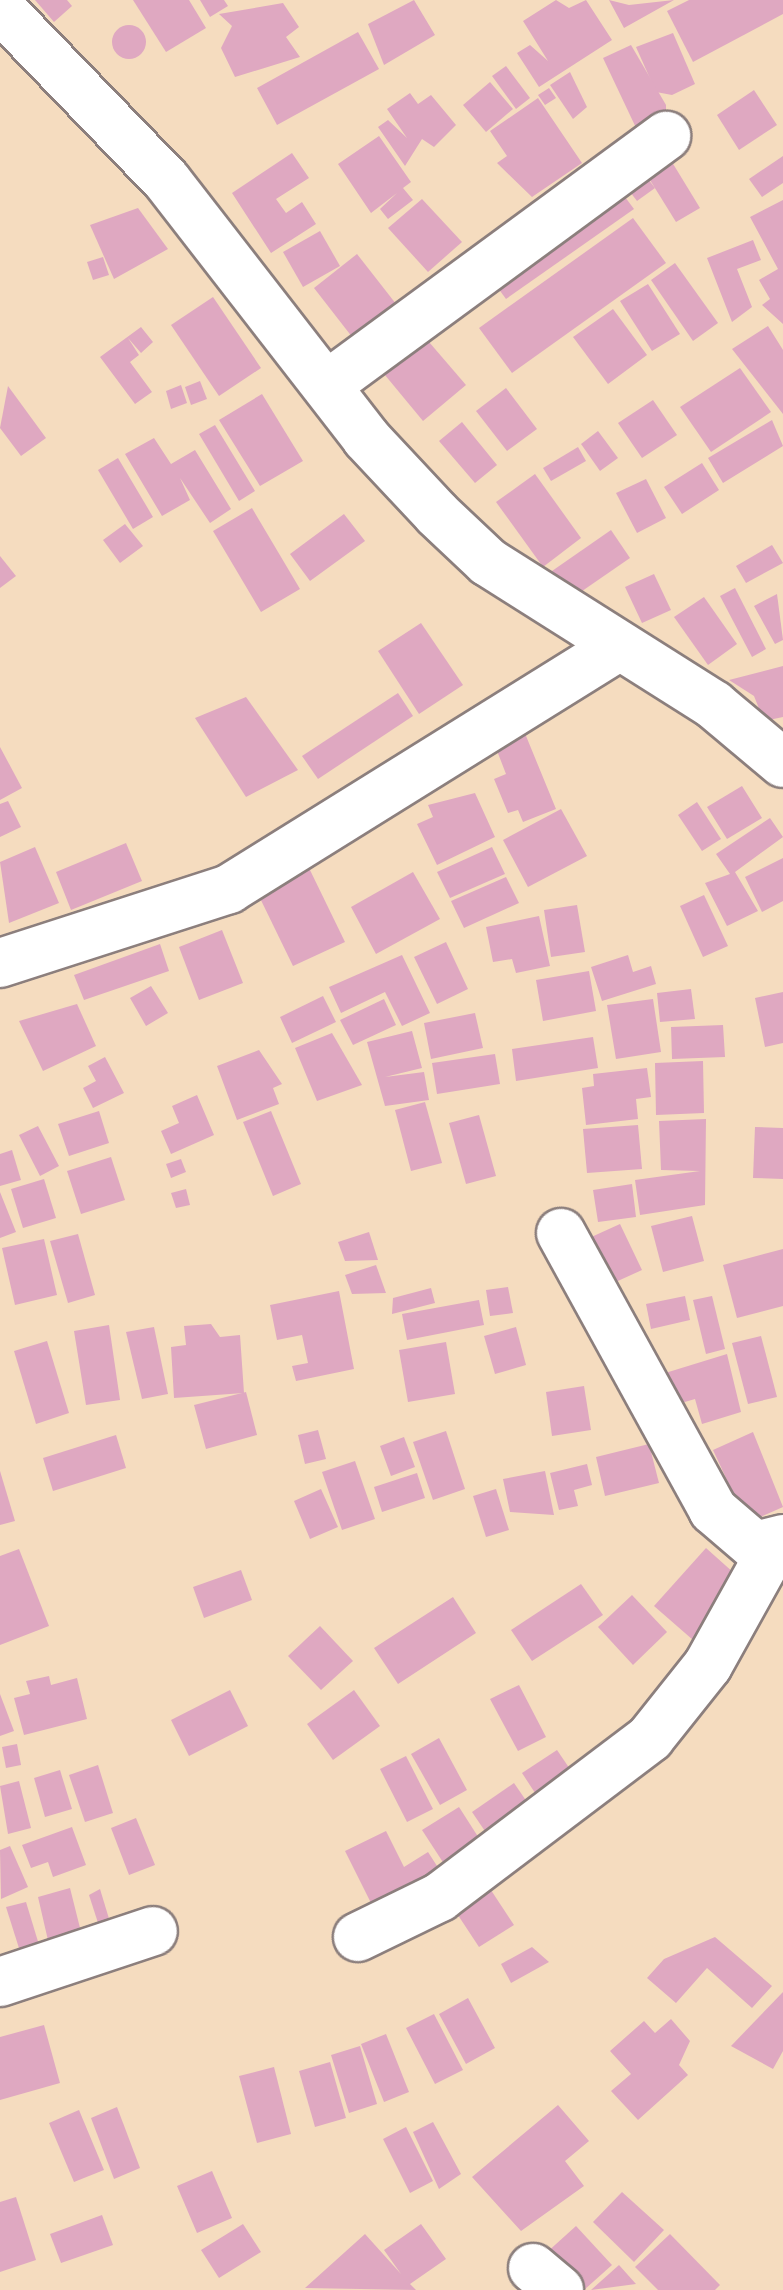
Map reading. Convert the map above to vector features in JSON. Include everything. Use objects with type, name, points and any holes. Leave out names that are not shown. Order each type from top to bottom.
[{"type":"street","points":[[0,8],[167,181],[327,385],[488,562],[616,648],[714,705],[783,762]]},
{"type":"street","points":[[327,385],[666,136]]},
{"type":"street","points":[[0,963],[229,888],[616,648]]},
{"type":"street","points":[[561,1233],[714,1510],[755,1546],[780,1541]]},
{"type":"street","points":[[358,1937],[440,1897],[650,1738],[708,1664],[780,1541]]},
{"type":"street","points":[[0,1982],[153,1931]]},
{"type":"building","points":[[35,0],[67,0],[72,6],[54,22]]},
{"type":"building","points":[[133,0],[189,0],[206,28],[166,52]]},
{"type":"building","points":[[200,0],[224,0],[228,6],[210,17]]},
{"type":"building","points":[[414,0],[435,35],[384,65],[368,24]]},
{"type":"building","points":[[556,0],[569,8],[586,0],[612,40],[539,87],[517,53],[530,45],[548,61],[523,21]]},
{"type":"building","points":[[609,0],[629,5],[674,0],[624,28]]},
{"type":"building","points":[[689,0],[783,0],[783,14],[693,62],[667,11]]},
{"type":"building","points":[[283,3],[299,27],[286,37],[300,57],[235,77],[221,48],[232,26],[219,14]]},
{"type":"building","points":[[129,25],[141,30],[146,42],[141,54],[129,59],[117,54],[112,42],[117,30]]},
{"type":"building","points":[[358,32],[379,69],[277,125],[257,88]]},
{"type":"building","points":[[673,33],[695,84],[672,95],[656,92],[636,47]]},
{"type":"building","points":[[631,45],[666,105],[666,119],[638,132],[603,58]]},
{"type":"building","points":[[506,66],[530,98],[516,109],[492,76]]},
{"type":"building","points":[[570,72],[587,107],[573,119],[550,85]]},
{"type":"building","points":[[490,82],[513,109],[486,132],[463,105]]},
{"type":"building","points":[[549,88],[556,98],[545,105],[538,95]]},
{"type":"building","points":[[754,90],[777,125],[739,150],[717,115]]},
{"type":"building","points":[[410,93],[418,104],[431,95],[456,125],[434,147],[422,139],[405,166],[378,127],[388,120],[407,138],[387,109]]},
{"type":"building","points":[[538,98],[582,163],[532,197],[497,163],[507,156],[490,131]]},
{"type":"building","points":[[379,136],[411,182],[403,188],[413,200],[388,219],[380,209],[397,193],[371,213],[338,164]]},
{"type":"building","points":[[664,149],[700,208],[676,222],[640,164]]},
{"type":"building","points":[[292,153],[309,178],[276,199],[286,213],[302,202],[316,224],[271,253],[232,193]]},
{"type":"building","points":[[783,156],[783,183],[762,197],[749,179]]},
{"type":"building","points":[[638,166],[655,188],[637,201],[621,180]]},
{"type":"building","points":[[613,181],[634,209],[506,299],[484,269]]},
{"type":"building","points":[[422,199],[462,242],[428,272],[388,228]]},
{"type":"building","points":[[783,200],[783,324],[762,305],[770,299],[759,280],[778,269],[750,217]]},
{"type":"building","points":[[138,208],[168,249],[114,279],[90,225]]},
{"type":"building","points":[[633,218],[666,263],[512,373],[479,328]]},
{"type":"building","points":[[320,231],[340,266],[303,287],[283,252]]},
{"type":"building","points":[[753,240],[761,260],[737,269],[752,307],[732,322],[707,258]]},
{"type":"building","points":[[357,254],[400,309],[356,342],[314,288]]},
{"type":"building","points":[[103,257],[109,275],[93,280],[87,262]]},
{"type":"building","points":[[675,263],[718,323],[693,341],[651,280]]},
{"type":"building","points":[[648,284],[680,334],[652,351],[620,301]]},
{"type":"building","points":[[213,297],[261,368],[219,396],[171,325]]},
{"type":"building","points":[[613,309],[647,355],[608,384],[573,337]]},
{"type":"building","points":[[768,326],[783,350],[783,414],[732,349]]},
{"type":"building","points":[[141,327],[153,342],[141,353],[128,338],[139,355],[130,362],[152,392],[135,404],[100,357]]},
{"type":"building","points":[[417,328],[466,385],[423,421],[375,363]]},
{"type":"building","points":[[740,368],[771,412],[711,452],[680,407]]},
{"type":"building","points":[[200,381],[207,399],[191,405],[185,387]]},
{"type":"building","points":[[181,385],[187,403],[171,409],[166,391]]},
{"type":"building","points":[[8,386],[46,438],[21,456],[0,428]]},
{"type":"building","points":[[506,388],[537,429],[507,451],[476,411]]},
{"type":"building","points":[[262,394],[303,461],[260,486],[219,420]]},
{"type":"building","points":[[653,400],[677,435],[642,458],[618,423]]},
{"type":"building","points":[[772,420],[783,446],[723,483],[708,458]]},
{"type":"building","points":[[462,422],[497,465],[475,483],[439,441]]},
{"type":"building","points":[[215,425],[255,491],[239,501],[199,434]]},
{"type":"building","points":[[598,431],[618,458],[600,471],[581,444]]},
{"type":"building","points":[[154,438],[171,464],[195,450],[231,509],[210,523],[180,478],[190,500],[162,516],[125,454]]},
{"type":"building","points":[[578,447],[586,461],[551,481],[543,468]]},
{"type":"building","points":[[118,458],[153,517],[133,529],[98,470]]},
{"type":"building","points":[[702,463],[719,490],[682,514],[664,487]]},
{"type":"building","points":[[535,474],[581,538],[543,567],[496,502]]},
{"type":"building","points":[[646,479],[666,518],[637,533],[616,493]]},
{"type":"building","points":[[252,508],[300,589],[261,612],[213,531]]},
{"type":"building","points":[[344,514],[365,541],[310,581],[290,554]]},
{"type":"building","points":[[125,524],[143,546],[120,563],[103,540]]},
{"type":"building","points":[[611,530],[630,558],[572,598],[552,571]]},
{"type":"building","points":[[772,545],[783,563],[746,583],[736,566]]},
{"type":"building","points":[[0,556],[16,576],[0,588]]},
{"type":"building","points":[[654,574],[671,610],[642,623],[625,587]]},
{"type":"building","points":[[735,588],[766,649],[752,657],[720,596]]},
{"type":"building","points":[[777,594],[783,640],[775,644],[754,606]]},
{"type":"building","points":[[704,597],[737,644],[708,665],[674,617]]},
{"type":"building","points":[[421,623],[463,685],[419,714],[378,651]]},
{"type":"building","points":[[783,666],[783,717],[764,721],[754,696],[729,680]]},
{"type":"building","points":[[398,693],[413,716],[318,779],[302,756]]},
{"type":"building","points":[[246,697],[298,770],[246,797],[195,718]]},
{"type":"building","points":[[524,731],[556,809],[523,822],[518,810],[508,813],[494,779],[506,774],[494,743]]},
{"type":"building","points":[[0,747],[22,788],[0,800]]},
{"type":"building","points":[[742,786],[762,818],[727,839],[707,807]]},
{"type":"building","points":[[475,793],[495,837],[437,865],[417,824],[433,817],[428,805]]},
{"type":"building","points":[[8,801],[21,827],[0,837],[0,804]]},
{"type":"building","points":[[697,802],[721,839],[702,851],[678,815]]},
{"type":"building","points":[[561,809],[587,856],[528,887],[503,840]]},
{"type":"building","points":[[770,818],[783,837],[735,872],[758,911],[727,926],[705,883],[730,874],[716,854]]},
{"type":"building","points":[[126,843],[142,881],[71,910],[56,872]]},
{"type":"building","points":[[35,847],[59,903],[9,923],[0,862]]},
{"type":"building","points":[[492,847],[505,874],[450,898],[437,872]]},
{"type":"building","points":[[783,858],[783,901],[762,912],[745,877]]},
{"type":"building","points":[[309,868],[345,942],[293,966],[257,892]]},
{"type":"building","points":[[413,872],[440,919],[376,954],[351,907]]},
{"type":"building","points":[[506,877],[519,903],[464,928],[451,901]]},
{"type":"building","points":[[704,895],[728,946],[703,957],[680,906]]},
{"type":"building","points":[[577,905],[585,952],[551,957],[544,910]]},
{"type":"building","points":[[539,916],[550,966],[516,973],[512,959],[493,962],[486,927]]},
{"type":"building","points":[[222,930],[243,983],[199,1000],[179,947]]},
{"type":"building","points":[[446,942],[468,989],[437,1004],[414,957]]},
{"type":"building","points":[[160,944],[169,971],[84,1000],[74,975]]},
{"type":"building","points":[[402,955],[430,1013],[402,1026],[385,992],[341,1013],[329,987]]},
{"type":"building","points":[[628,955],[633,972],[651,966],[656,984],[602,1001],[591,967]]},
{"type":"building","points":[[589,971],[596,1011],[543,1021],[536,980]]},
{"type":"building","points":[[151,986],[168,1013],[146,1026],[130,998]]},
{"type":"building","points":[[691,989],[695,1019],[660,1022],[657,993]]},
{"type":"building","points":[[783,992],[783,1043],[765,1047],[755,998]]},
{"type":"building","points":[[323,996],[336,1022],[292,1043],[280,1017]]},
{"type":"building","points":[[384,999],[396,1025],[353,1045],[340,1020]]},
{"type":"building","points":[[653,999],[661,1052],[616,1059],[607,1005]]},
{"type":"building","points":[[77,1004],[96,1046],[43,1071],[19,1021]]},
{"type":"building","points":[[475,1013],[483,1048],[431,1059],[424,1023]]},
{"type":"building","points":[[723,1025],[725,1057],[672,1059],[671,1027]]},
{"type":"building","points":[[412,1031],[422,1068],[385,1077],[424,1072],[429,1100],[385,1106],[367,1042]]},
{"type":"building","points":[[332,1033],[362,1085],[317,1101],[295,1048]]},
{"type":"building","points":[[593,1037],[598,1068],[516,1081],[512,1049]]},
{"type":"building","points":[[259,1050],[282,1084],[273,1088],[279,1104],[237,1120],[217,1066]]},
{"type":"building","points":[[495,1054],[500,1084],[437,1094],[432,1063]]},
{"type":"building","points":[[105,1057],[124,1093],[93,1108],[83,1088],[96,1081],[88,1066]]},
{"type":"building","points":[[703,1061],[704,1113],[656,1115],[655,1063]]},
{"type":"building","points":[[647,1068],[651,1097],[636,1099],[638,1119],[586,1125],[582,1088],[594,1086],[593,1074]]},
{"type":"building","points":[[197,1095],[214,1135],[171,1154],[161,1131],[179,1123],[172,1106]]},
{"type":"building","points":[[425,1102],[442,1163],[411,1171],[395,1110]]},
{"type":"building","points":[[99,1111],[109,1143],[69,1156],[58,1124]]},
{"type":"building","points":[[271,1111],[301,1184],[273,1196],[243,1122]]},
{"type":"building","points":[[479,1115],[496,1176],[466,1184],[449,1123]]},
{"type":"building","points":[[706,1119],[705,1205],[640,1215],[635,1180],[700,1171],[661,1170],[659,1121]]},
{"type":"building","points":[[638,1125],[642,1169],[587,1173],[583,1129]]},
{"type":"building","points":[[38,1126],[59,1166],[40,1176],[19,1135]]},
{"type":"building","points":[[755,1127],[783,1128],[783,1179],[753,1178]]},
{"type":"building","points":[[12,1150],[21,1180],[0,1186],[0,1154]]},
{"type":"building","points":[[111,1157],[125,1200],[81,1214],[67,1171]]},
{"type":"building","points":[[181,1159],[186,1172],[171,1178],[166,1164]]},
{"type":"building","points":[[44,1179],[56,1218],[23,1228],[11,1189]]},
{"type":"building","points":[[632,1184],[636,1217],[598,1222],[593,1190]]},
{"type":"building","points":[[186,1189],[190,1205],[176,1208],[171,1193]]},
{"type":"building","points":[[0,1192],[16,1232],[0,1238]]},
{"type":"building","points":[[692,1216],[704,1261],[663,1272],[651,1226]]},
{"type":"building","points":[[620,1224],[642,1270],[609,1285],[587,1239]]},
{"type":"building","points":[[369,1232],[378,1260],[345,1261],[338,1242]]},
{"type":"building","points":[[78,1234],[95,1295],[68,1303],[50,1241]]},
{"type":"building","points":[[44,1239],[57,1295],[15,1305],[2,1248]]},
{"type":"building","points":[[783,1249],[783,1306],[737,1318],[723,1265]]},
{"type":"building","points":[[376,1265],[386,1293],[352,1294],[345,1275]]},
{"type":"building","points":[[508,1287],[513,1313],[490,1316],[486,1290]]},
{"type":"building","points":[[431,1288],[435,1303],[392,1314],[393,1298]]},
{"type":"building","points":[[339,1291],[354,1369],[296,1381],[292,1366],[308,1363],[302,1335],[277,1340],[270,1305]]},
{"type":"building","points":[[685,1296],[690,1320],[651,1329],[646,1304]]},
{"type":"building","points":[[712,1296],[725,1349],[706,1354],[693,1300]]},
{"type":"building","points":[[479,1300],[484,1325],[407,1340],[402,1314]]},
{"type":"building","points":[[211,1324],[220,1337],[240,1335],[244,1393],[174,1398],[171,1347],[186,1345],[184,1326]]},
{"type":"building","points":[[109,1325],[120,1400],[86,1405],[74,1331]]},
{"type":"building","points":[[154,1327],[168,1394],[142,1399],[126,1332]]},
{"type":"building","points":[[516,1327],[526,1365],[495,1374],[484,1336]]},
{"type":"building","points":[[761,1336],[777,1397],[748,1404],[732,1343]]},
{"type":"building","points":[[47,1341],[69,1413],[36,1424],[14,1351]]},
{"type":"building","points":[[446,1342],[455,1394],[408,1402],[399,1350]]},
{"type":"building","points":[[727,1354],[741,1412],[702,1424],[695,1399],[671,1406],[662,1374]]},
{"type":"building","points":[[584,1386],[591,1430],[552,1436],[546,1392]]},
{"type":"building","points":[[246,1392],[257,1435],[206,1449],[194,1405]]},
{"type":"building","points":[[318,1430],[326,1459],[305,1464],[298,1435]]},
{"type":"building","points":[[446,1431],[465,1489],[433,1500],[413,1442]]},
{"type":"building","points":[[753,1432],[783,1507],[747,1523],[713,1450]]},
{"type":"building","points":[[116,1435],[126,1468],[53,1491],[43,1458]]},
{"type":"building","points":[[404,1437],[415,1467],[391,1476],[380,1446]]},
{"type":"building","points":[[649,1444],[659,1483],[605,1496],[596,1457]]},
{"type":"building","points":[[355,1461],[375,1519],[342,1530],[322,1472]]},
{"type":"building","points":[[587,1464],[592,1485],[574,1490],[578,1506],[559,1510],[550,1473]]},
{"type":"building","points":[[0,1471],[15,1521],[0,1525]]},
{"type":"building","points":[[545,1471],[554,1515],[510,1512],[503,1479]]},
{"type":"building","points":[[417,1473],[425,1498],[382,1512],[374,1487]]},
{"type":"building","points":[[321,1489],[338,1527],[310,1539],[294,1501]]},
{"type":"building","points":[[496,1489],[509,1530],[486,1537],[473,1496]]},
{"type":"building","points":[[706,1548],[744,1582],[693,1640],[654,1606]]},
{"type":"building","points":[[19,1549],[49,1626],[0,1645],[0,1556]]},
{"type":"building","points":[[241,1570],[252,1600],[204,1618],[193,1587]]},
{"type":"building","points":[[581,1584],[603,1615],[532,1661],[511,1630]]},
{"type":"building","points":[[632,1595],[667,1632],[633,1665],[598,1627]]},
{"type":"building","points":[[453,1597],[476,1633],[398,1684],[374,1648]]},
{"type":"building","points":[[320,1626],[353,1661],[321,1690],[288,1656]]},
{"type":"building","points":[[49,1676],[51,1685],[77,1678],[87,1719],[24,1735],[14,1698],[30,1694],[26,1681]]},
{"type":"building","points":[[519,1685],[546,1737],[518,1751],[490,1699]]},
{"type":"building","points":[[230,1690],[248,1726],[189,1756],[171,1720]]},
{"type":"building","points":[[354,1690],[380,1726],[333,1760],[307,1724]]},
{"type":"building","points":[[0,1694],[14,1731],[0,1736]]},
{"type":"building","points":[[439,1738],[467,1790],[440,1805],[411,1754]]},
{"type":"building","points":[[17,1744],[21,1765],[6,1768],[2,1747]]},
{"type":"building","points":[[557,1750],[574,1775],[539,1799],[522,1773]]},
{"type":"building","points":[[406,1756],[433,1809],[407,1822],[380,1769]]},
{"type":"building","points":[[98,1765],[113,1813],[85,1822],[69,1775]]},
{"type":"building","points":[[60,1770],[72,1809],[45,1817],[34,1778]]},
{"type":"building","points":[[19,1781],[31,1828],[8,1834],[0,1786]]},
{"type":"building","points":[[514,1783],[536,1815],[493,1843],[472,1812]]},
{"type":"building","points":[[459,1807],[484,1846],[448,1870],[422,1830]]},
{"type":"building","points":[[136,1818],[155,1865],[129,1875],[111,1828]]},
{"type":"building","points":[[72,1827],[86,1865],[53,1877],[48,1862],[31,1868],[22,1845]]},
{"type":"building","points":[[386,1831],[404,1867],[428,1852],[448,1883],[422,1898],[411,1880],[418,1895],[377,1915],[345,1851]]},
{"type":"building","points":[[10,1846],[28,1887],[1,1899],[0,1850]]},
{"type":"building","points":[[483,1878],[514,1925],[479,1947],[448,1900]]},
{"type":"building","points":[[70,1888],[83,1940],[50,1949],[38,1897]]},
{"type":"building","points":[[100,1889],[110,1922],[99,1926],[89,1895]]},
{"type":"building","points":[[26,1902],[43,1958],[24,1964],[6,1907]]},
{"type":"building","points":[[715,1937],[772,1986],[752,2008],[707,1968],[676,2003],[647,1978],[664,1959]]},
{"type":"building","points":[[532,1947],[549,1962],[511,1983],[501,1964]]},
{"type":"building","points":[[783,1992],[783,2051],[773,2069],[731,2046]]},
{"type":"building","points":[[468,1998],[495,2048],[466,2064],[439,2014]]},
{"type":"building","points":[[434,2014],[463,2070],[435,2084],[406,2028]]},
{"type":"building","points":[[671,2019],[690,2041],[679,2065],[688,2075],[638,2120],[611,2091],[631,2074],[610,2051],[644,2021],[655,2033]]},
{"type":"building","points":[[44,2025],[60,2083],[0,2100],[0,2037]]},
{"type":"building","points":[[386,2034],[409,2092],[384,2102],[361,2044]]},
{"type":"building","points":[[360,2046],[377,2104],[349,2113],[331,2055]]},
{"type":"building","points":[[330,2062],[346,2118],[315,2127],[299,2071]]},
{"type":"building","points":[[274,2067],[291,2134],[257,2143],[239,2076]]},
{"type":"building","points":[[558,2105],[589,2141],[565,2161],[584,2186],[521,2231],[472,2177]]},
{"type":"building","points":[[117,2107],[140,2168],[114,2179],[91,2118]]},
{"type":"building","points":[[79,2110],[104,2170],[74,2182],[49,2123]]},
{"type":"building","points":[[433,2122],[461,2174],[439,2189],[413,2132]]},
{"type":"building","points":[[406,2127],[433,2181],[410,2193],[383,2139]]},
{"type":"building","points":[[212,2171],[232,2218],[197,2233],[177,2186]]},
{"type":"building","points":[[622,2192],[664,2230],[634,2262],[593,2222]]},
{"type":"building","points":[[16,2197],[36,2260],[0,2272],[0,2202]]},
{"type":"building","points":[[102,2215],[113,2245],[61,2263],[50,2234]]},
{"type":"building","points":[[243,2224],[261,2252],[219,2278],[201,2250]]},
{"type":"building","points":[[421,2224],[446,2259],[410,2284],[416,2290],[305,2288],[365,2234],[401,2274],[384,2250]]},
{"type":"building","points":[[576,2226],[612,2265],[584,2290],[545,2254]]},
{"type":"building","points":[[670,2234],[720,2285],[715,2290],[658,2290],[635,2267]]},
{"type":"building","points":[[619,2265],[636,2284],[591,2290]]}]
